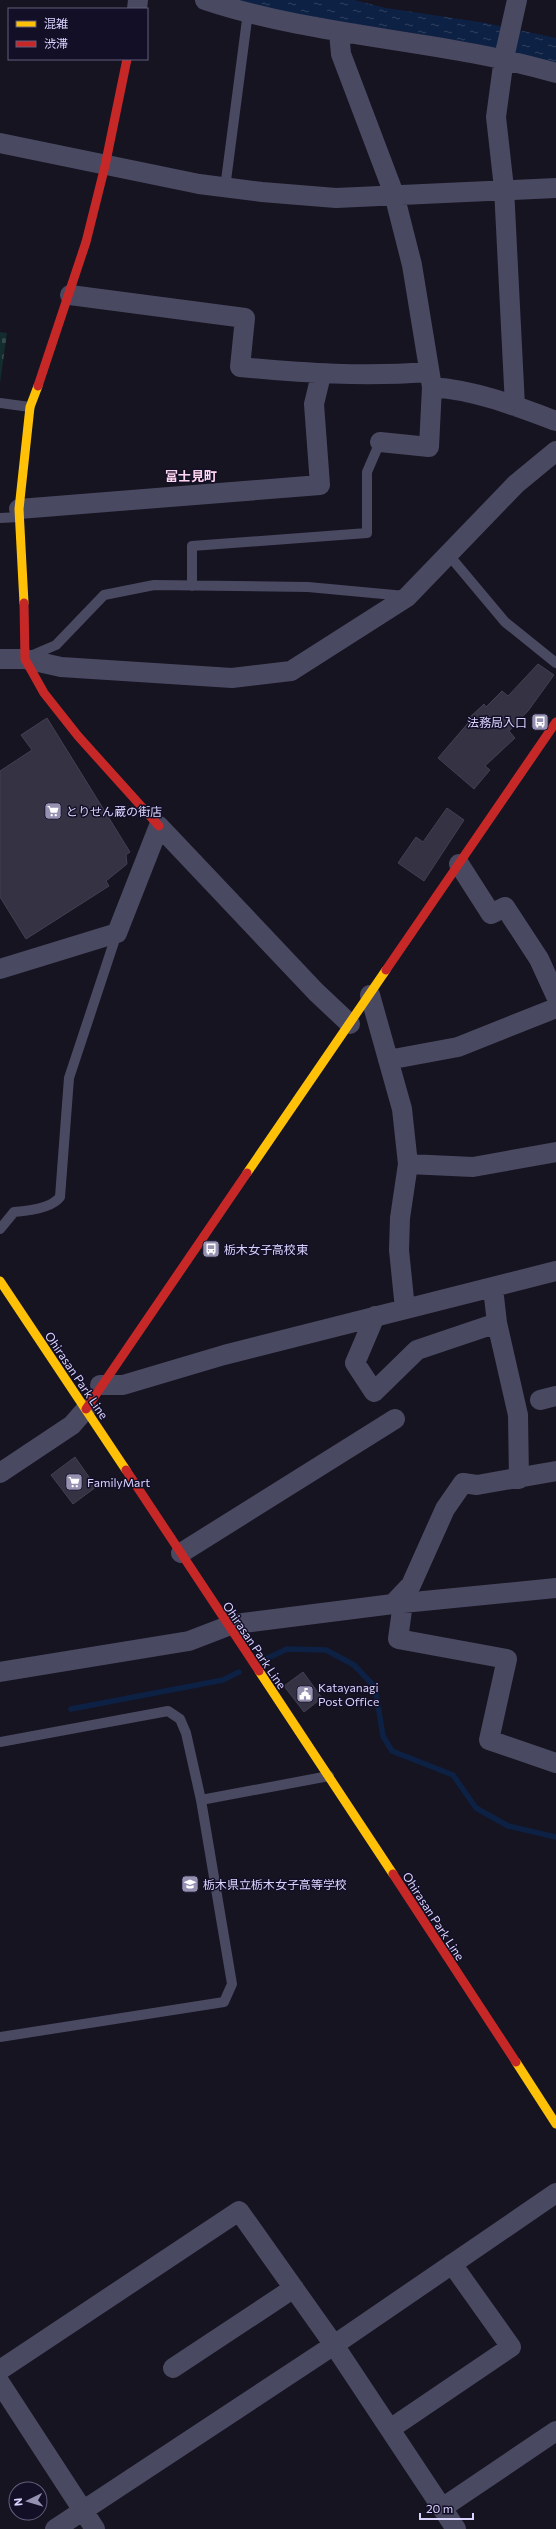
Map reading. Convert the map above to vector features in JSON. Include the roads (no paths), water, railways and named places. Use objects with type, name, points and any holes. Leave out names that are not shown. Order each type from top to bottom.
[{"type":"street","points":[[205,0],[248,12],[339,32],[505,55],[556,72]]},
{"type":"street","points":[[515,406],[504,188],[496,117],[505,55],[517,0]]},
{"type":"street","points":[[339,32],[341,54],[394,194],[412,265],[431,379],[429,448],[380,442]]},
{"type":"street","points":[[126,60],[105,166],[70,295],[30,407],[19,513],[26,634],[25,658],[44,692],[78,736],[159,826],[316,992],[350,1024]]},
{"type":"street","points":[[0,143],[105,166],[225,188],[336,198],[504,188],[556,188]]},
{"type":"street","points":[[70,295],[245,318],[240,367],[322,375],[385,375],[431,379],[454,388],[515,406],[556,421]]},
{"type":"street","points":[[19,513],[320,485],[314,404],[322,375]]},
{"type":"street","points":[[0,659],[25,658],[61,668],[232,678],[291,671],[407,596],[516,484],[556,452]]},
{"type":"street","points":[[0,1473],[72,1425],[86,1409],[100,1385],[370,995],[556,722]]},
{"type":"street","points":[[0,969],[117,933],[159,826]]},
{"type":"street","points":[[459,864],[491,914],[505,907],[539,959],[556,996]]},
{"type":"street","points":[[370,995],[402,1109],[408,1164],[400,1218],[400,1250],[405,1309]]},
{"type":"street","points":[[388,1060],[458,1047],[556,1008]]},
{"type":"street","points":[[408,1164],[473,1167],[556,1152]]},
{"type":"street","points":[[100,1385],[123,1385],[224,1355],[556,1271]]},
{"type":"street","name":"Ohirasan Park Line","points":[[0,1281],[329,1776],[556,2124]]},
{"type":"street","points":[[493,1288],[497,1323],[518,1415],[519,1479]]},
{"type":"street","points":[[375,1316],[355,1363],[374,1392],[417,1350],[497,1323]]},
{"type":"street","points":[[181,1553],[395,1419]]},
{"type":"street","points":[[556,1471],[519,1479],[477,1485],[463,1483],[444,1509],[411,1585],[398,1604],[398,1639],[507,1659],[489,1740],[556,1763]]},
{"type":"street","points":[[0,1672],[189,1641],[228,1626],[398,1604],[556,1588]]},
{"type":"street","points":[[55,2529],[334,2345],[556,2193]]},
{"type":"street","points":[[0,2370],[239,2211],[334,2345],[456,2529]]},
{"type":"street","points":[[390,2428],[511,2347],[452,2264]]},
{"type":"street","points":[[173,2368],[294,2288]]},
{"type":"street","points":[[0,2383],[95,2529]]},
{"type":"street","points":[[442,2508],[556,2431]]},
{"type":"lane","points":[[225,188],[248,12]]},
{"type":"lane","points":[[0,403],[30,407]]},
{"type":"lane","points":[[192,586],[192,546],[366,533],[367,472],[380,442]]},
{"type":"lane","points":[[0,518],[19,513]]},
{"type":"lane","points":[[448,554],[505,622],[556,663]]},
{"type":"lane","points":[[25,658],[56,645],[104,595],[154,585],[308,587],[407,596]]},
{"type":"lane","points":[[0,1229],[14,1212],[24,1212],[56,1202],[60,1197],[69,1078],[117,933]]},
{"type":"lane","points":[[0,1742],[168,1711],[180,1719],[186,1732],[201,1800],[232,1984],[224,2002],[0,2037]]},
{"type":"lane","points":[[201,1800],[329,1776]]},
{"type":"water","points":[[231,0],[354,0],[386,8],[486,23],[556,38],[556,64],[476,44],[312,17]]},
{"type":"waterway","points":[[268,1658],[287,1649],[326,1650],[354,1665],[375,1687],[383,1736],[392,1751],[453,1775],[476,1808],[508,1826],[556,1837]]},
{"type":"waterway","points":[[71,1709],[223,1680],[239,1672]]},
{"type":"place","name":"法務局入口","points":[[540,722]]},
{"type":"place","name":"とりせん蔵の街店","points":[[53,811]]},
{"type":"place","name":"栃木女子高校東","points":[[211,1249]]},
{"type":"place","name":"FamilyMart","points":[[74,1482]]},
{"type":"place","name":"Katayanagi Post Office","points":[[305,1694]]},
{"type":"place","name":"栃木県立栃木女子高等学校","points":[[190,1884]]},
{"type":"district","name":"富士見町","points":[[191,476]]}]
